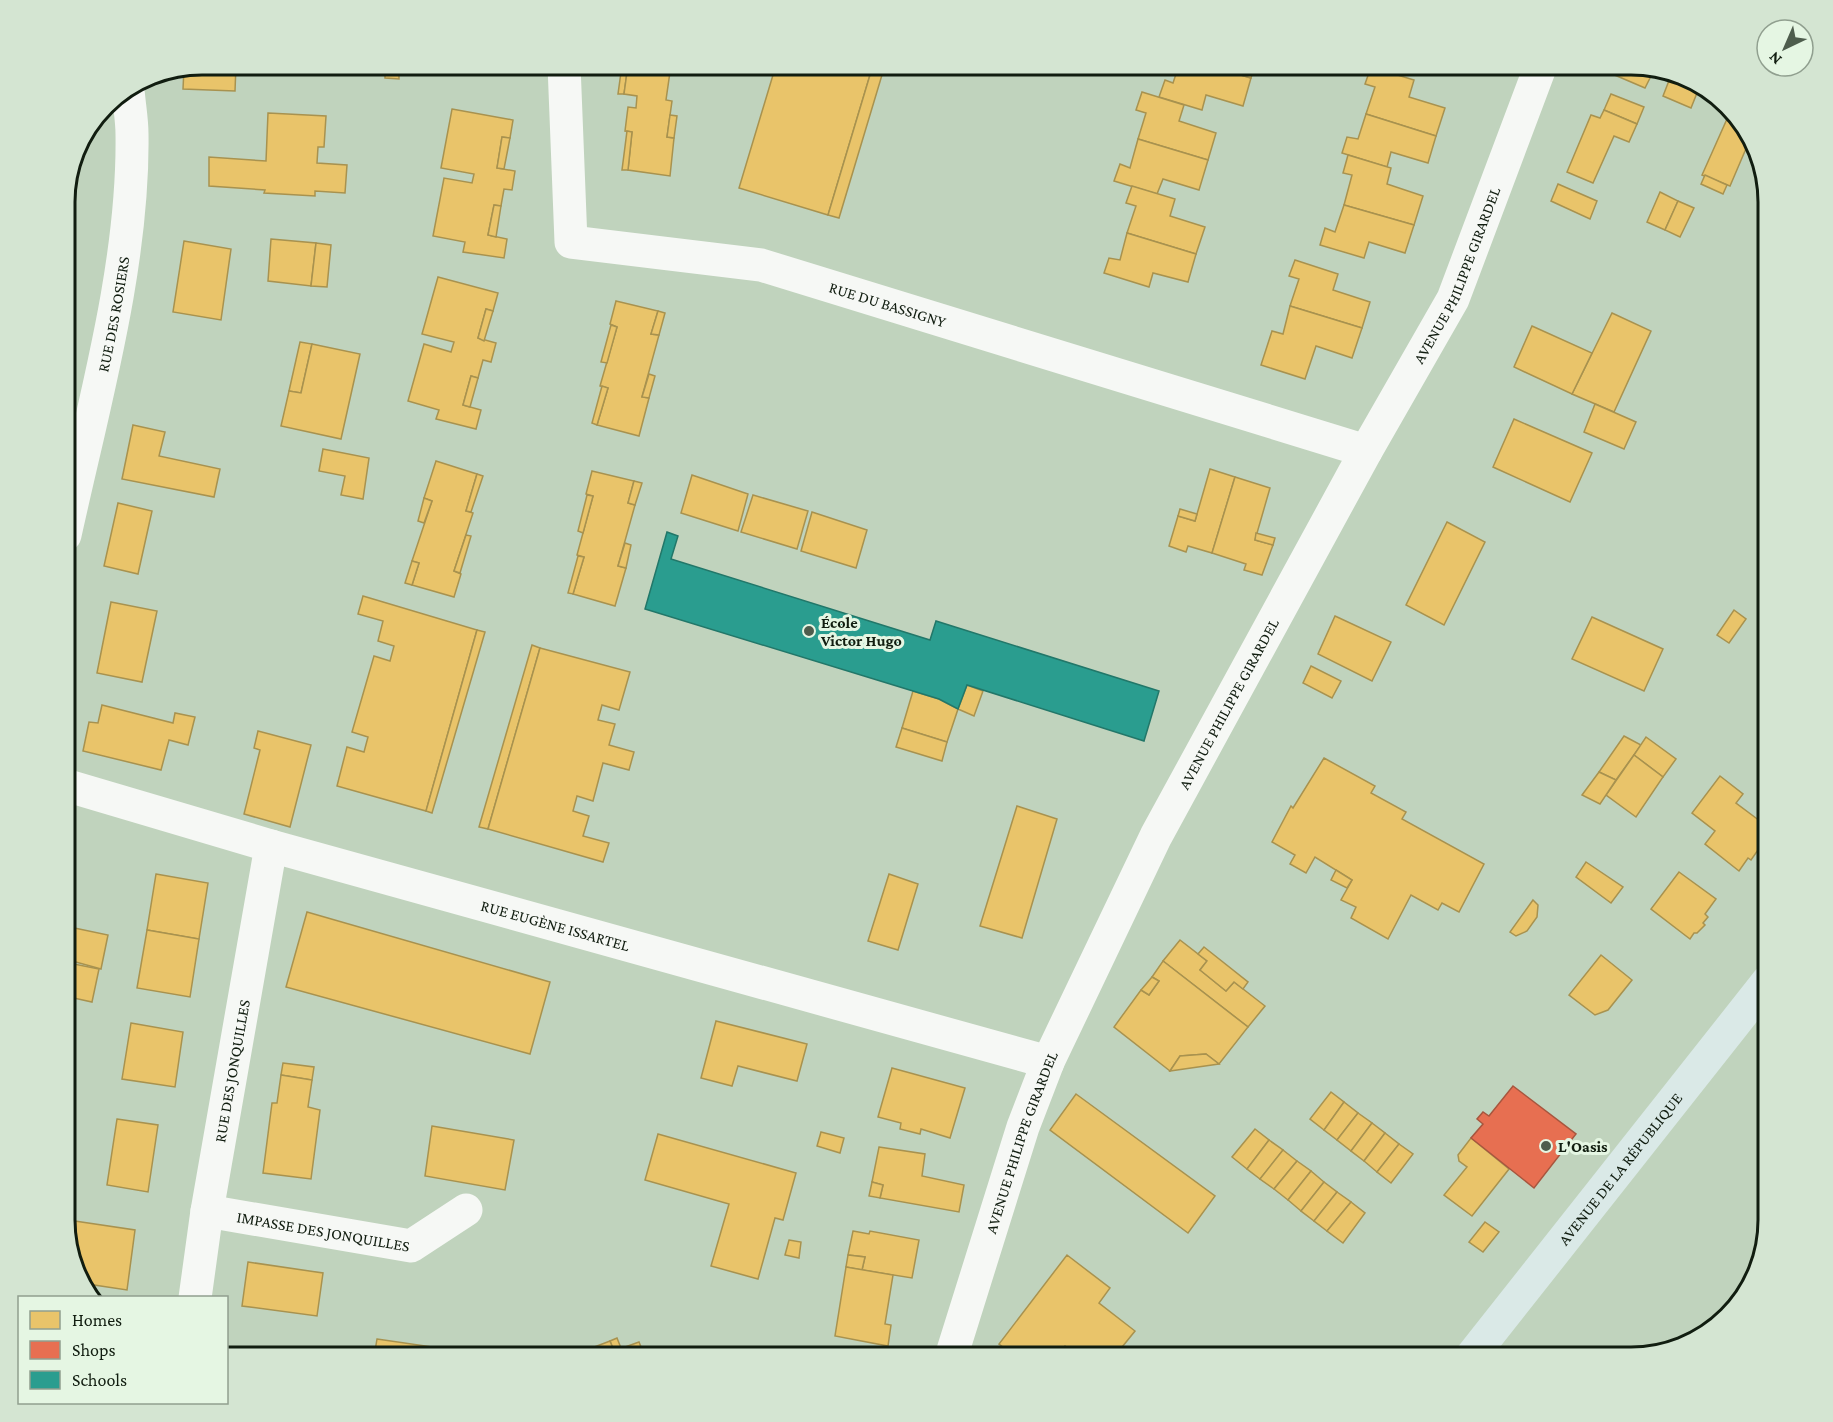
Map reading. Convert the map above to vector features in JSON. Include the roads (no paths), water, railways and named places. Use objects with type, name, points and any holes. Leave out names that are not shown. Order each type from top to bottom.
[{"type":"main road","name":"AVENUE DE LA RÉPUBLIQUE","points":[[1480,1347],[1758,994]]},
{"type":"street","name":"RUE DU BASSIGNY","points":[[564,75],[571,242],[761,265],[1366,452]]},
{"type":"street","name":"AVENUE PHILIPPE GIRARDEL","points":[[954,1347],[1023,1127],[1048,1062],[1156,836],[1366,452],[1453,299],[1538,75]]},
{"type":"street","name":"RUE DES ROSIERS","points":[[75,489],[115,306],[130,196],[132,133],[129,98]]},
{"type":"street","name":"RUE EUGÈNE ISSARTEL","points":[[75,787],[272,846],[1048,1062]]},
{"type":"street","name":"RUE DES JONQUILLES","points":[[195,1296],[207,1211],[272,846]]},
{"type":"street","name":"IMPASSE DES JONQUILLES","points":[[207,1211],[411,1246],[466,1210]]},
{"type":"place","name":"École Victor Hugo","points":[[809,631]]},
{"type":"place","name":"L'Oasis","points":[[1546,1146]]}]
